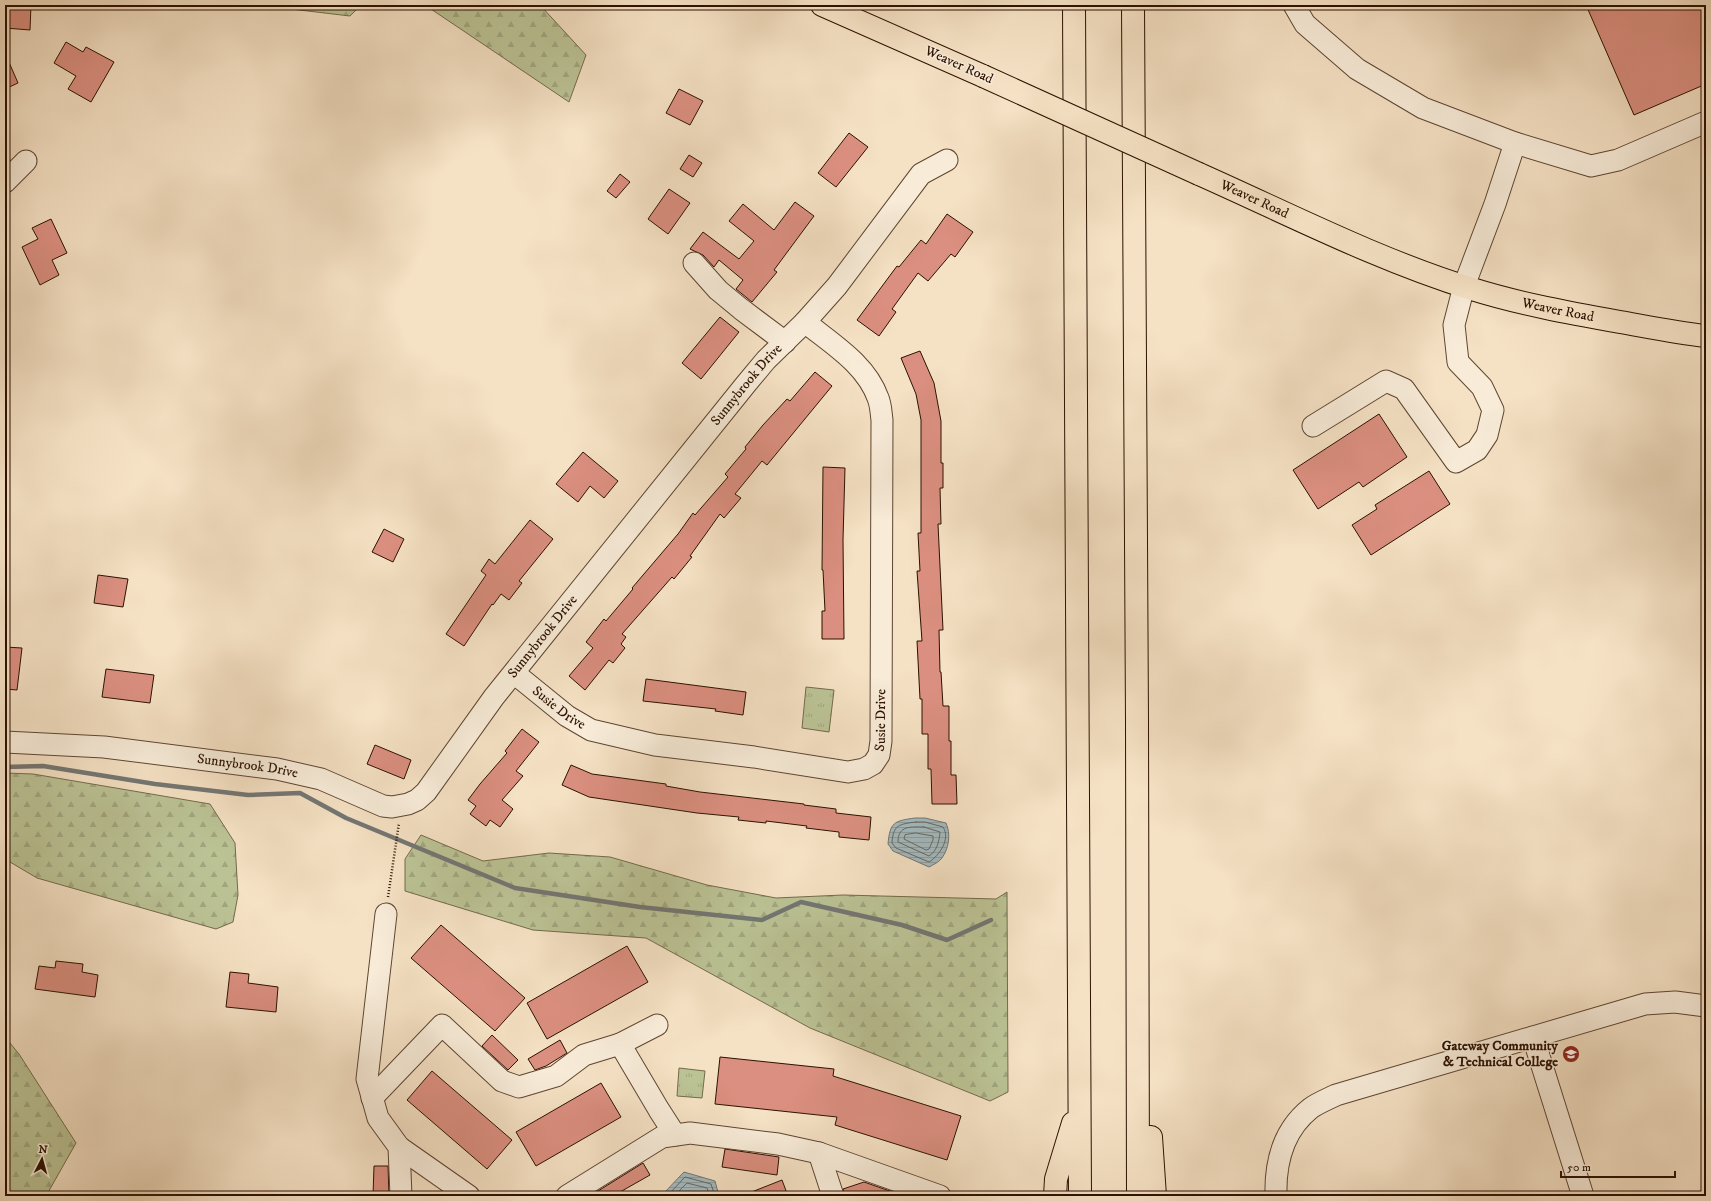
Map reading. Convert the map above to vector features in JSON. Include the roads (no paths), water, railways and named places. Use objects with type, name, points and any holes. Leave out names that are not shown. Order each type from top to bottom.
[{"type":"main road","name":"Weaver Road","points":[[822,5],[1348,241],[1420,270],[1464,286],[1519,301],[1581,315],[1706,336]]},
{"type":"main road","points":[[1074,5],[1080,1196]]},
{"type":"main road","points":[[1133,5],[1138,1196]]},
{"type":"main road","points":[[1137,904],[1155,1196]]},
{"type":"main road","points":[[1055,1196],[1056,1179],[1080,1103]]},
{"type":"street","points":[[1294,5],[1305,24],[1357,69],[1423,108],[1515,144],[1591,166],[1618,160],[1706,122]]},
{"type":"street","points":[[1313,426],[1386,381],[1404,389],[1456,462],[1477,450],[1487,435],[1492,410],[1482,387],[1458,362],[1454,325],[1464,286],[1495,204],[1515,144]]},
{"type":"street","name":"Sunnybrook Drive","points":[[5,742],[104,748],[277,769],[321,779],[384,806],[401,806],[417,800],[426,792],[514,673],[746,384],[766,360],[805,322],[860,257],[921,174],[947,160]]},
{"type":"street","points":[[5,182],[26,161]]},
{"type":"street","points":[[694,263],[718,290],[785,342]]},
{"type":"street","name":"Susie Drive","points":[[514,673],[567,716],[591,730],[655,745],[754,757],[848,772],[864,769],[873,764],[879,754],[881,741],[882,420],[876,393],[870,382],[854,361],[805,322]]},
{"type":"street","points":[[386,914],[367,1079],[372,1098],[378,1118],[399,1147],[469,1196]]},
{"type":"street","points":[[1276,1196],[1278,1160],[1285,1139],[1297,1121],[1312,1107],[1336,1095],[1645,1004],[1675,1002],[1706,1006]]},
{"type":"street","points":[[372,1098],[442,1025],[502,1080],[520,1087],[556,1076],[584,1056],[620,1044],[657,1025]]},
{"type":"street","points":[[1533,1037],[1583,1196]]},
{"type":"street","points":[[620,1044],[658,1110],[675,1135]]},
{"type":"street","points":[[569,1195],[662,1137],[690,1133],[778,1144],[819,1153],[940,1196]]},
{"type":"street","points":[[399,1147],[401,1196]]},
{"type":"street","points":[[819,1153],[833,1196]]},
{"type":"water","points":[[925,818],[946,823],[948,827],[948,841],[946,850],[939,861],[929,867],[893,851],[888,844],[890,831],[894,824],[902,820]]},
{"type":"water","points":[[684,1172],[715,1181],[719,1196],[666,1196],[664,1193]]},
{"type":"waterway","points":[[5,767],[43,766],[155,784],[248,795],[300,793],[346,818],[515,888],[640,907],[762,920],[801,902],[902,925],[947,940],[991,920]]},
{"type":"place","name":"Gateway Community & Technical College","points":[[1571,1054]]}]
